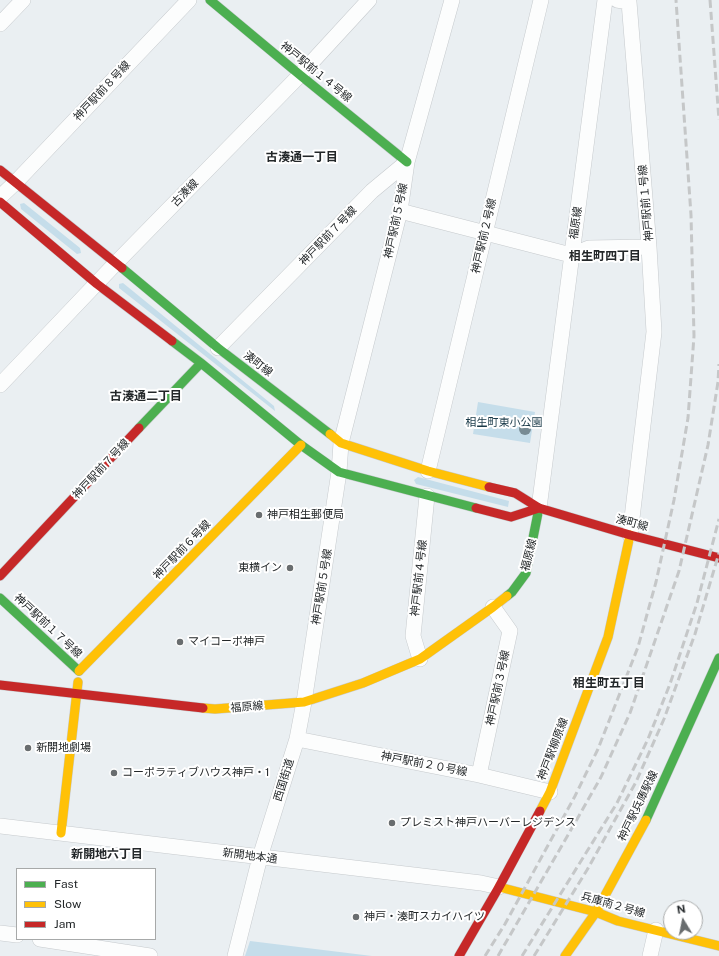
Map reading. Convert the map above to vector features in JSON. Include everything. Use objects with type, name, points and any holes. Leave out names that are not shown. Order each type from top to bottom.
[{"type":"street","points":[[0,24],[23,0]]},
{"type":"street","name":"神戸駅前８号線","points":[[0,197],[189,0]]},
{"type":"street","name":"神戸駅前１４号線","points":[[210,0],[407,162]]},
{"type":"street","name":"古湊線","points":[[0,385],[116,263],[300,75],[369,0]]},
{"type":"street","name":"神戸駅前５号線","points":[[341,443],[400,211],[407,162],[452,0]]},
{"type":"street","name":"神戸駅前２号線","points":[[428,471],[541,0]]},
{"type":"street","name":"福原線","points":[[0,685],[215,709],[304,702],[363,683],[420,659],[512,592],[526,573],[539,508],[605,0]]},
{"type":"street","name":"神戸駅前１号線","points":[[617,0],[629,2],[649,247],[654,332],[630,535]]},
{"type":"street","name":"神戸駅前７号線","points":[[218,348],[372,191],[407,162]]},
{"type":"street","name":"湊町線","points":[[0,170],[116,263],[218,348],[341,443],[428,471],[516,493],[539,508],[630,535],[719,558]]},
{"type":"street","points":[[0,202],[97,284],[201,363],[301,445],[339,472],[512,517],[539,508]]},
{"type":"street","points":[[400,211],[572,255],[589,248],[649,247]]},
{"type":"street","name":"神戸駅前７号線","points":[[0,576],[201,363]]},
{"type":"street","points":[[339,472],[341,443]]},
{"type":"street","name":"神戸駅前６号線","points":[[79,671],[301,445]]},
{"type":"street","name":"神戸駅前５号線","points":[[304,702],[339,472]]},
{"type":"street","name":"神戸駅前４号線","points":[[420,659],[413,636],[427,496]]},
{"type":"street","name":"神戸駅柳原線","points":[[459,956],[499,887],[550,792],[608,637],[630,535]]},
{"type":"street","name":"神戸駅前１７号線","points":[[0,598],[79,671]]},
{"type":"street","name":"神戸駅前３号線","points":[[479,775],[510,631],[493,607]]},
{"type":"street","name":"神戸駅兵庫駅線","points":[[565,956],[596,912],[645,823],[719,658]]},
{"type":"street","points":[[61,833],[79,671]]},
{"type":"street","name":"西国街道","points":[[235,956],[260,858],[296,739],[304,702]]},
{"type":"street","name":"神戸駅前２０号線","points":[[296,739],[479,775],[550,792]]},
{"type":"street","name":"新開地本通","points":[[0,826],[260,858],[473,882],[499,887]]},
{"type":"street","name":"兵庫南２号線","points":[[499,887],[596,912],[618,921],[656,930],[714,948]]},
{"type":"street","points":[[650,956],[656,930]]},
{"type":"street","points":[[0,933],[16,935]]},
{"type":"street","points":[[46,940],[150,956]]},
{"type":"green space","points":[[24,203],[80,248],[81,253],[77,254],[21,209],[20,204]]},
{"type":"green space","points":[[123,283],[274,406],[275,411],[119,288],[119,284]]},
{"type":"green space","name":"相生町東小公園","points":[[478,402],[535,412],[530,443],[473,434]]},
{"type":"green space","points":[[418,477],[509,501],[508,507],[416,484],[414,480]]},
{"type":"green space","points":[[250,941],[372,956],[245,956]]},
{"type":"railway","points":[[485,956],[505,924],[575,796],[598,749],[638,647],[656,582],[674,500],[688,418],[694,336],[691,215],[676,0]]},
{"type":"railway","points":[[710,0],[719,120]]},
{"type":"railway","points":[[498,956],[601,777],[630,713],[679,571],[708,445],[718,382],[719,364]]},
{"type":"railway","points":[[522,956],[617,803],[648,739],[670,684],[697,603],[719,519]]},
{"type":"railway","points":[[534,956],[587,870],[636,782],[664,719],[695,634],[719,553]]},
{"type":"traffic: fast","points":[[210,0],[407,162]]},
{"type":"traffic: fast","points":[[122,268],[218,348],[330,434]]},
{"type":"traffic: fast","points":[[172,341],[301,445],[339,472],[476,508]]},
{"type":"traffic: fast","points":[[139,428],[201,363]]},
{"type":"traffic: fast","points":[[507,596],[512,592],[526,573],[539,508]]},
{"type":"traffic: fast","points":[[0,598],[79,671]]},
{"type":"traffic: fast","points":[[646,820],[719,658]]},
{"type":"traffic: slow","points":[[330,434],[341,443],[428,471],[489,487]]},
{"type":"traffic: slow","points":[[79,671],[301,445]]},
{"type":"traffic: slow","points":[[540,811],[550,792],[608,637],[630,535]]},
{"type":"traffic: slow","points":[[203,708],[215,709],[304,702],[363,683],[420,659],[507,596]]},
{"type":"traffic: slow","points":[[61,833],[78,682]]},
{"type":"traffic: slow","points":[[565,956],[596,912],[646,820]]},
{"type":"traffic: slow","points":[[499,887],[596,912],[618,921],[719,946]]},
{"type":"traffic: jam","points":[[0,170],[122,268]]},
{"type":"traffic: jam","points":[[0,202],[97,284],[172,341]]},
{"type":"traffic: jam","points":[[0,576],[139,428]]},
{"type":"traffic: jam","points":[[489,487],[515,493],[539,508],[630,535],[719,558]]},
{"type":"traffic: jam","points":[[476,508],[511,517],[539,508]]},
{"type":"traffic: jam","points":[[0,685],[203,708]]},
{"type":"traffic: jam","points":[[459,956],[499,887],[540,811]]},
{"type":"place","name":"神戸相生郵便局","points":[[259,515]]},
{"type":"place","name":"東横イン","points":[[290,568]]},
{"type":"place","name":"マイコーポ神戸","points":[[180,642]]},
{"type":"place","name":"新開地劇場","points":[[28,748]]},
{"type":"place","name":"コーポラティブハウス神戸・1","points":[[114,773]]},
{"type":"place","name":"プレミスト神戸ハーバーレジデンス","points":[[392,823]]},
{"type":"place","name":"神戸・湊町スカイハイツ","points":[[356,917]]},
{"type":"district","name":"古湊通一丁目","points":[[302,157]]},
{"type":"district","name":"相生町四丁目","points":[[605,256]]},
{"type":"district","name":"古湊通二丁目","points":[[146,396]]},
{"type":"district","name":"相生町五丁目","points":[[609,683]]},
{"type":"district","name":"新開地六丁目","points":[[107,854]]}]
